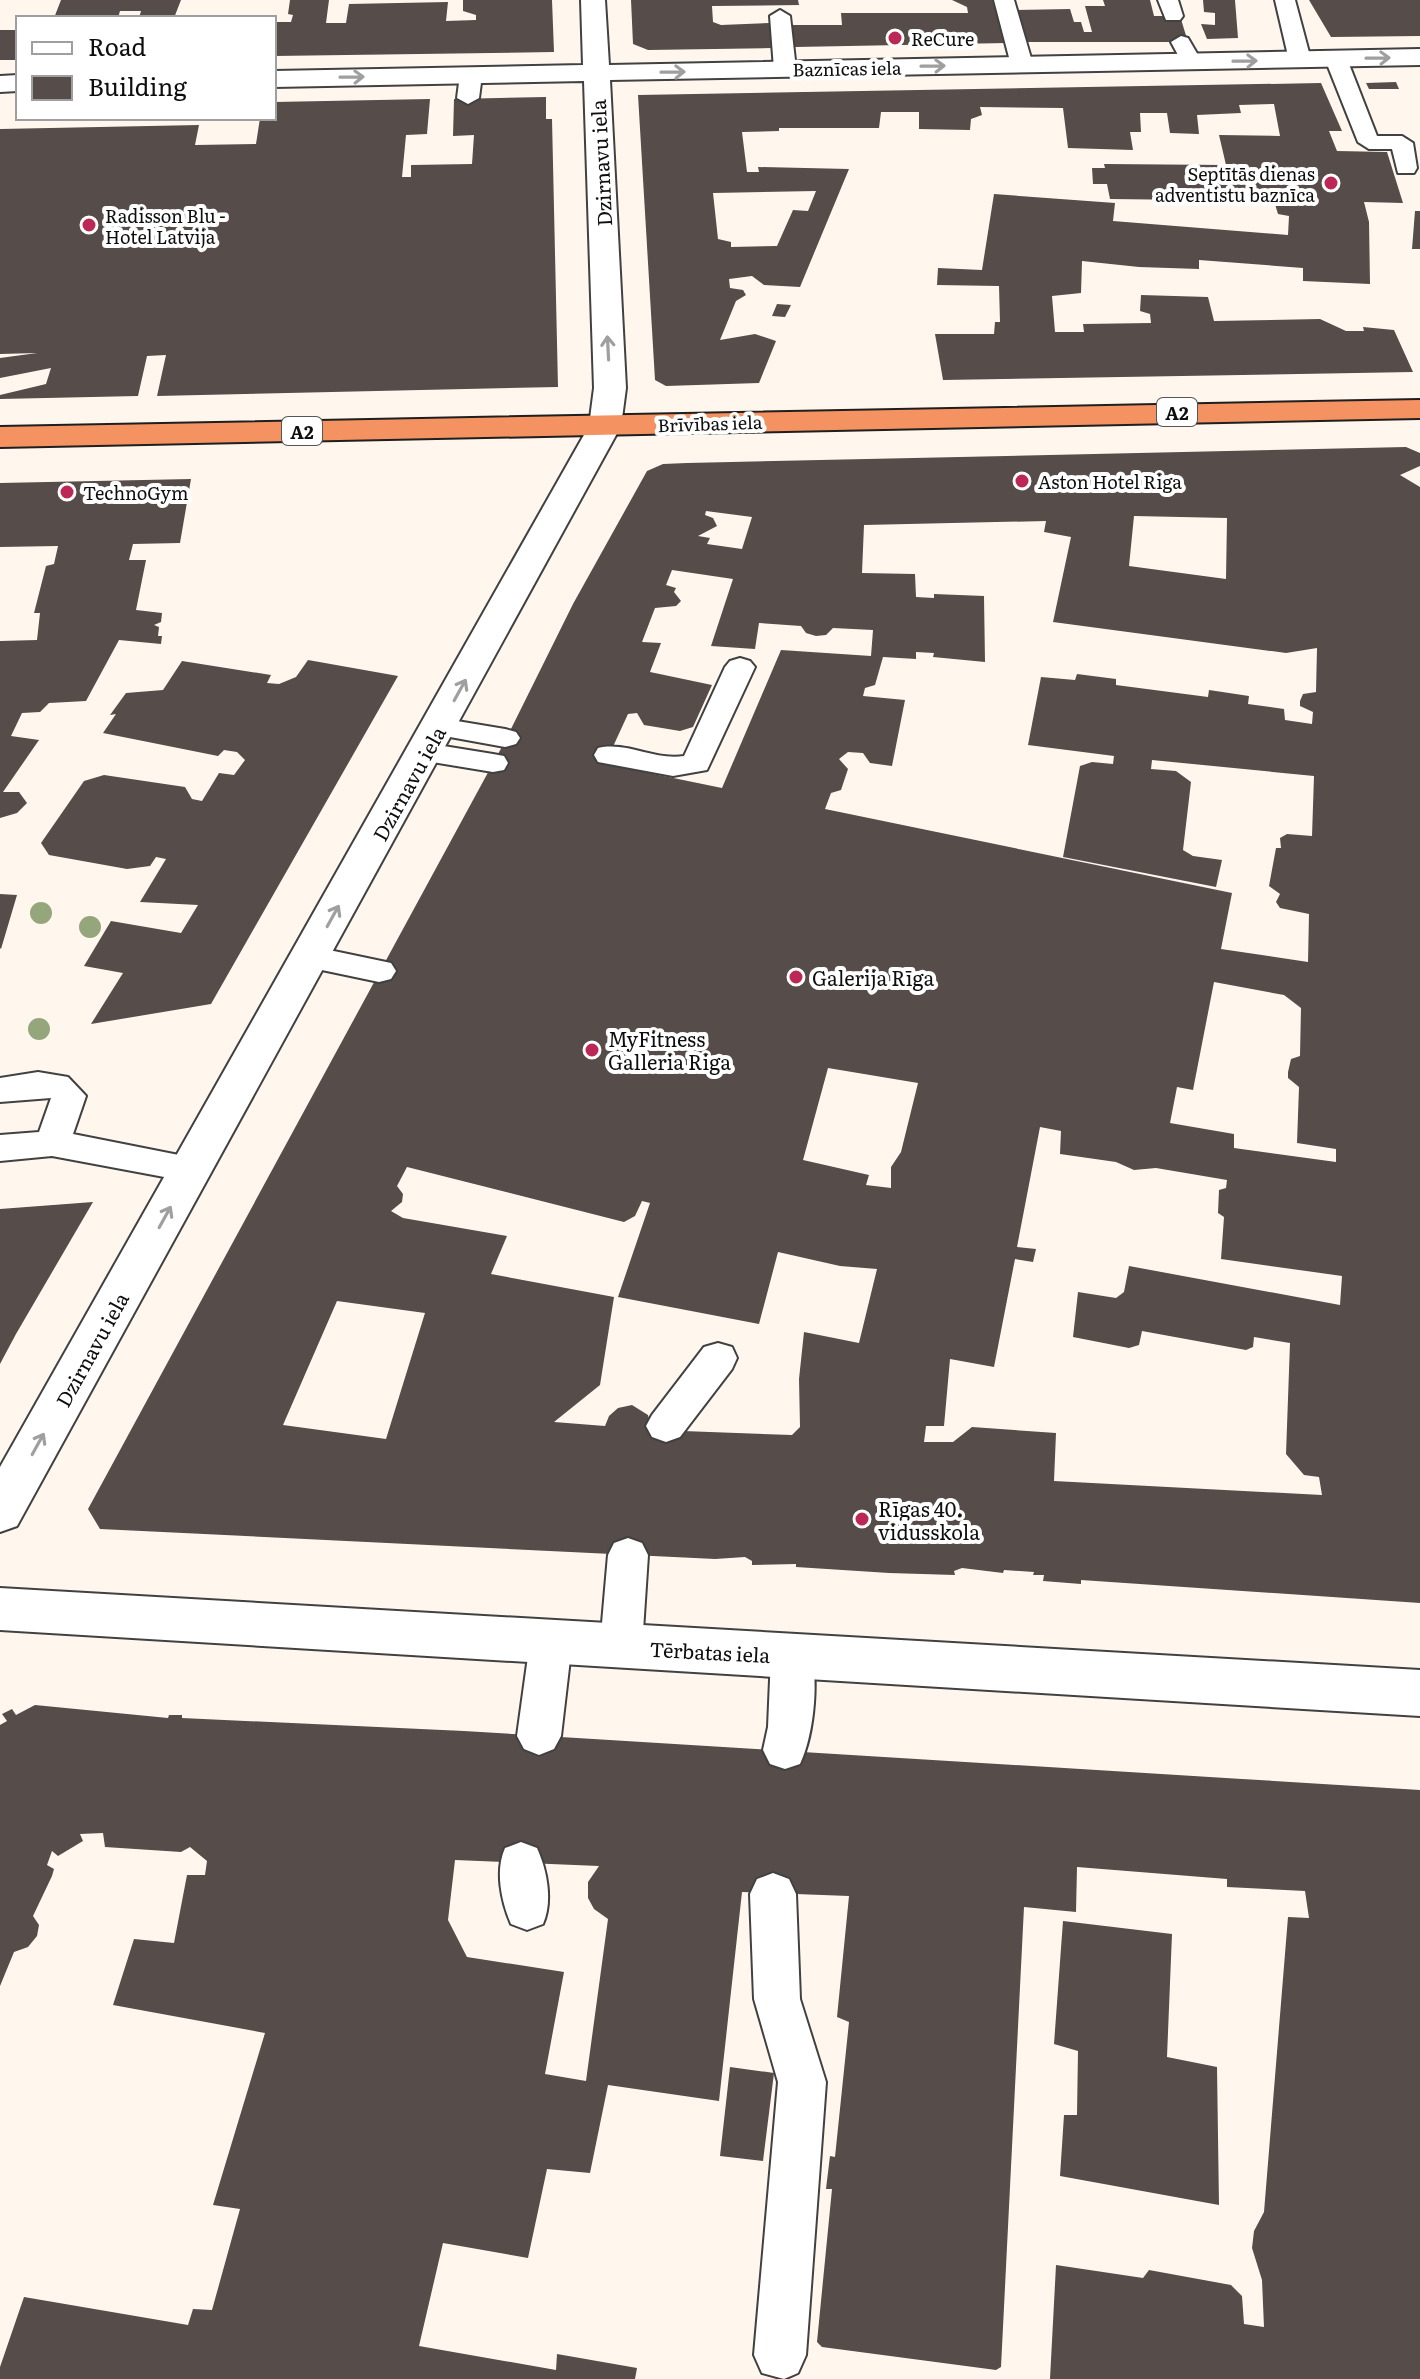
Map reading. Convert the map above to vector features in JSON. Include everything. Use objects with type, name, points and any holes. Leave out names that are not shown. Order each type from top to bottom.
[{"type":"highway","name":"Brīvības iela","points":[[0,437],[605,426],[934,416],[1420,409]]},
{"type":"street","name":"Dzirnavu iela","points":[[0,1512],[605,426],[610,388],[593,0]]},
{"type":"street","name":"Baznīcas iela","points":[[276,79],[469,87],[595,73],[1022,65],[1186,52],[1300,60],[1419,60]]},
{"type":"street","name":"Tērbatas iela","points":[[0,1609],[1420,1693]]},
{"type":"lane","points":[[1004,0],[1022,65]]},
{"type":"lane","points":[[1285,0],[1300,60]]},
{"type":"lane","points":[[780,16],[785,69]]},
{"type":"lane","points":[[1336,59],[1369,142],[1402,143],[1406,168]]},
{"type":"lane","points":[[609,755],[673,767],[696,763],[740,667]]},
{"type":"lane","points":[[432,740],[499,750]]},
{"type":"lane","points":[[310,957],[379,971]]},
{"type":"lane","points":[[0,1090],[52,1084],[63,1088],[69,1096],[52,1143]]},
{"type":"lane","points":[[0,1148],[52,1143],[191,1169]]},
{"type":"lane","points":[[666,1426],[718,1358]]},
{"type":"lane","points":[[621,1646],[628,1555]]},
{"type":"lane","points":[[539,1736],[551,1642]]},
{"type":"lane","points":[[785,1750],[790,1727],[792,1656]]},
{"type":"lane","points":[[521,1862],[527,1909]]},
{"type":"lane","points":[[773,1894],[777,1999],[802,2082],[780,2355]]},
{"type":"building","points":[[61,0],[181,0],[175,16],[140,16],[141,11],[120,11],[119,16],[55,16]]},
{"type":"building","points":[[290,0],[329,0],[326,23],[346,23],[349,4],[448,2],[446,21],[476,20],[476,15],[463,11],[463,0],[552,0],[554,52],[276,56],[276,22],[291,22],[293,15],[288,14]]},
{"type":"building","points":[[631,0],[798,0],[799,5],[712,6],[713,22],[721,25],[770,23],[772,48],[648,50],[633,44]]},
{"type":"building","points":[[952,0],[995,0],[1007,43],[795,47],[792,25],[842,25],[841,13],[968,13],[967,7]]},
{"type":"building","points":[[1103,0],[1150,0],[1154,16],[1180,16],[1188,42],[1025,42],[1016,10],[1070,9],[1074,22],[1081,22],[1084,32],[1092,32],[1085,6],[1105,6]]},
{"type":"building","points":[[1203,0],[1235,0],[1238,38],[1207,39],[1201,24],[1215,25],[1215,13],[1204,12]]},
{"type":"building","points":[[1309,0],[1420,0],[1420,36],[1331,37]]},
{"type":"building","points":[[0,30],[16,30],[16,60],[0,60]]},
{"type":"building","points":[[1396,82],[1399,89],[1369,89],[1366,83]]},
{"type":"building","points":[[1321,83],[1342,131],[1329,131],[1337,151],[1387,152],[1403,203],[1364,202],[1369,222],[1370,284],[1303,281],[1303,268],[1199,260],[1199,269],[1082,261],[1081,293],[1052,296],[1055,332],[1084,332],[1083,324],[1151,323],[1150,314],[1140,311],[1141,295],[1208,297],[1214,321],[1320,319],[1346,331],[1364,331],[1363,327],[1394,330],[1413,372],[943,380],[935,334],[994,334],[995,322],[1000,322],[999,286],[937,285],[938,268],[982,270],[994,194],[1115,203],[1113,221],[1288,235],[1289,216],[1278,214],[1274,201],[1110,199],[1107,184],[1093,184],[1092,168],[1105,168],[1104,164],[1226,165],[1219,135],[1280,136],[1274,104],[1239,105],[1241,113],[1197,115],[1199,134],[1170,133],[1167,113],[1140,113],[1141,132],[1130,132],[1133,150],[1068,148],[1063,108],[980,107],[982,115],[971,119],[970,130],[919,129],[919,112],[881,112],[879,128],[779,128],[779,131],[742,132],[747,172],[759,172],[758,167],[849,169],[800,287],[764,285],[752,276],[729,279],[730,288],[743,290],[746,295],[736,301],[720,340],[755,334],[776,341],[759,383],[666,386],[655,380],[638,95]],"holes":[[[816,191],[808,211],[793,210],[777,246],[731,247],[731,242],[718,239],[713,193]]]},
{"type":"building","points":[[546,97],[546,119],[552,119],[558,387],[157,396],[166,355],[147,356],[138,396],[0,399],[0,395],[46,384],[51,368],[0,378],[0,358],[37,353],[0,354],[0,129],[199,125],[195,145],[256,144],[260,120],[276,120],[276,102],[430,99],[427,134],[406,135],[402,177],[411,177],[411,165],[472,164],[474,135],[453,136],[454,99]]},
{"type":"building","points":[[1415,211],[1420,211],[1420,249],[1412,249]]},
{"type":"building","points":[[777,304],[791,305],[785,317],[772,316]]},
{"type":"building","points":[[1406,447],[1420,453],[1420,466],[1400,475],[1420,487],[1420,1603],[1081,1580],[1081,1584],[1043,1581],[1044,1575],[1033,1575],[1034,1572],[1004,1570],[1003,1573],[962,1568],[954,1571],[955,1575],[889,1573],[796,1567],[796,1564],[752,1565],[752,1561],[745,1557],[715,1559],[100,1529],[88,1509],[504,743],[573,604],[647,471],[663,464]],"holes":[[[706,511],[752,517],[742,549],[707,544],[710,538],[698,536],[717,526],[713,518],[705,515]],[[1134,516],[1227,518],[1226,579],[1129,566]],[[1046,521],[1044,532],[1071,537],[1053,622],[1286,653],[1317,648],[1316,692],[1303,694],[1300,701],[1300,706],[1313,712],[1312,724],[1285,720],[1284,709],[1248,704],[1249,696],[1209,690],[1208,697],[1116,685],[1116,679],[1077,674],[1075,680],[1041,677],[1028,745],[1114,756],[1113,764],[1092,762],[1080,766],[1063,857],[1216,887],[1222,860],[1193,856],[1183,850],[1191,782],[1176,771],[1151,769],[1152,760],[1314,776],[1312,836],[1287,834],[1280,838],[1281,848],[1276,848],[1269,886],[1280,894],[1276,902],[1280,908],[1309,914],[1308,962],[1221,949],[1232,893],[825,809],[831,793],[841,790],[848,769],[839,759],[848,752],[863,753],[870,763],[892,766],[905,700],[863,696],[865,688],[875,685],[883,657],[916,659],[916,652],[934,653],[933,657],[985,662],[984,596],[934,594],[934,598],[916,597],[915,574],[862,573],[864,525]],[[672,570],[733,579],[711,646],[755,649],[759,623],[801,626],[806,633],[816,636],[826,635],[833,628],[873,630],[871,656],[781,650],[722,788],[605,764],[628,714],[637,713],[644,725],[680,731],[693,727],[712,685],[650,672],[661,643],[642,642],[655,608],[676,606],[681,601],[674,592],[676,588],[666,585]],[[1214,982],[1284,995],[1301,1008],[1300,1056],[1291,1059],[1288,1072],[1288,1078],[1299,1087],[1297,1143],[1336,1149],[1336,1162],[1234,1148],[1234,1134],[1170,1123],[1177,1087],[1193,1090]],[[828,1068],[918,1083],[901,1152],[891,1167],[891,1188],[866,1185],[869,1175],[803,1160]],[[1040,1127],[1061,1131],[1060,1154],[1116,1162],[1134,1170],[1156,1168],[1227,1180],[1226,1188],[1219,1190],[1218,1213],[1224,1217],[1221,1259],[1342,1276],[1340,1305],[1129,1266],[1124,1292],[1116,1298],[1078,1292],[1073,1337],[1129,1348],[1139,1345],[1142,1331],[1246,1350],[1253,1347],[1254,1337],[1290,1343],[1286,1454],[1304,1475],[1319,1477],[1322,1495],[1054,1481],[1056,1433],[972,1427],[953,1442],[924,1442],[926,1426],[944,1426],[950,1359],[994,1367],[1015,1259],[1033,1262],[1036,1249],[1017,1247]],[[407,1167],[624,1222],[635,1216],[642,1201],[650,1203],[618,1297],[759,1324],[778,1252],[840,1266],[877,1269],[859,1343],[804,1332],[799,1379],[800,1427],[792,1435],[683,1431],[651,1426],[648,1415],[632,1405],[618,1408],[609,1416],[605,1426],[554,1422],[600,1385],[614,1297],[491,1274],[507,1236],[403,1218],[391,1211],[402,1202],[403,1194],[397,1186]],[[337,1301],[425,1313],[386,1439],[283,1425]]]},
{"type":"building","points":[[191,479],[180,543],[133,544],[129,560],[146,560],[136,610],[162,613],[161,622],[154,625],[159,627],[161,644],[119,640],[86,701],[49,703],[40,712],[22,713],[11,736],[39,740],[3,792],[19,792],[27,803],[17,813],[0,818],[0,641],[37,640],[40,613],[34,613],[46,566],[54,564],[58,546],[0,547],[0,483]]},
{"type":"building","points":[[308,660],[398,676],[211,1004],[91,1024],[123,973],[84,966],[111,921],[181,933],[198,905],[140,902],[166,859],[156,857],[150,866],[127,869],[49,855],[41,843],[84,781],[104,775],[185,787],[192,799],[202,801],[219,773],[234,775],[245,760],[237,752],[224,750],[218,756],[103,733],[116,714],[110,715],[126,693],[163,690],[182,661],[271,675],[267,683],[279,684],[296,677]]},
{"type":"building","points":[[0,894],[17,895],[1,949],[0,948]]},
{"type":"building","points":[[93,1202],[16,1334],[0,1364],[0,1209]]},
{"type":"building","points":[[35,1705],[168,1718],[169,1715],[182,1715],[182,1718],[464,1731],[1420,1790],[1420,2379],[1050,2379],[1056,2265],[1143,2278],[1149,2270],[1231,2285],[1242,2296],[1244,2324],[1264,2327],[1262,2280],[1252,2248],[1254,2231],[1264,2212],[1288,1917],[1309,1918],[1305,1891],[1227,1887],[1227,1879],[1077,1867],[1076,1912],[1024,1907],[1001,2367],[996,2370],[822,2347],[817,2342],[832,2189],[826,2189],[830,2156],[835,2157],[849,2022],[837,2017],[849,1896],[742,1892],[719,2101],[608,2085],[590,2173],[547,2169],[528,2258],[443,2243],[419,2346],[556,2370],[557,2354],[637,2368],[635,2379],[0,2379],[0,2367],[24,2297],[188,2325],[193,2309],[212,2310],[240,2209],[213,2205],[265,2033],[113,2005],[134,1939],[174,1943],[187,1875],[205,1875],[207,1861],[190,1847],[181,1852],[105,1847],[103,1833],[80,1834],[83,1841],[58,1856],[52,1851],[47,1865],[54,1869],[52,1876],[33,1916],[39,1925],[37,1936],[28,1947],[14,1952],[0,1986],[0,1725],[7,1721],[2,1714],[12,1709],[16,1715]],"holes":[[[455,1860],[599,1866],[588,1882],[588,1898],[594,1909],[608,1919],[586,2081],[545,2074],[564,1972],[467,1957],[448,1920]]]},
{"type":"building","points":[[1063,1921],[1172,1934],[1167,2057],[1217,2067],[1219,2205],[1060,2176],[1064,2115],[1077,2115],[1078,2051],[1054,2044]]},
{"type":"building","points":[[730,2067],[774,2073],[763,2161],[720,2156]]},
{"type":"place","name":"ReCure","points":[[895,38]]},
{"type":"place","name":"Septītās dienas adventistu baznīca","points":[[1331,183]]},
{"type":"place","name":"Radisson Blu - Hotel Latvija","points":[[89,225]]},
{"type":"place","name":"Aston Hotel Riga","points":[[1022,481]]},
{"type":"place","name":"TechnoGym","points":[[67,492]]},
{"type":"place","name":"Galerija Rīga","points":[[796,977]]},
{"type":"place","name":"MyFitness Galleria Riga","points":[[592,1050]]},
{"type":"place","name":"Rīgas 40. vidusskola","points":[[862,1519]]}]
